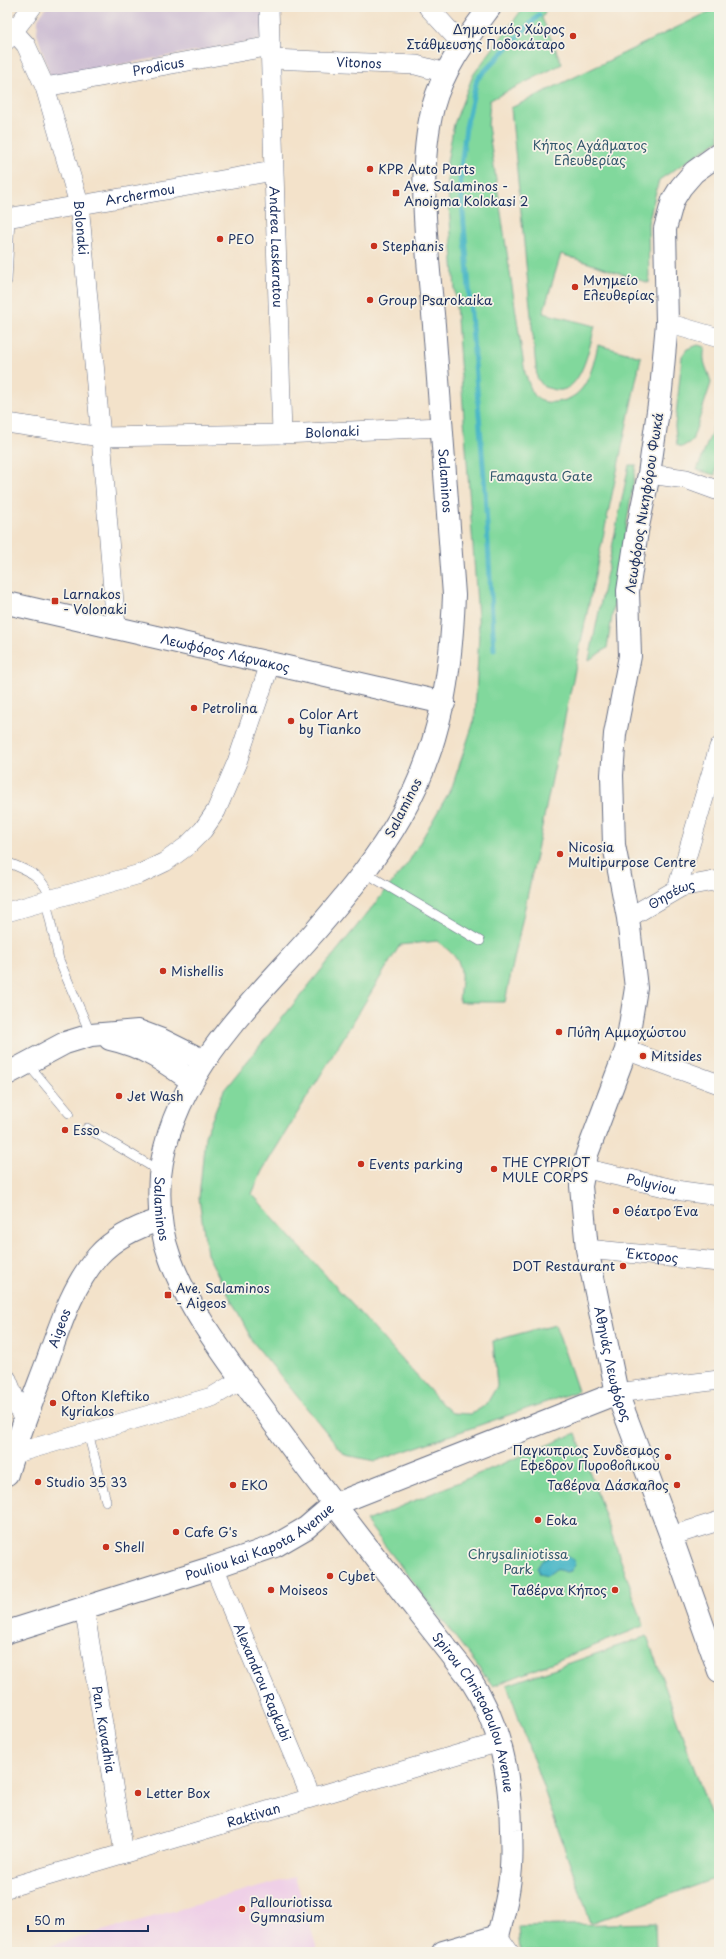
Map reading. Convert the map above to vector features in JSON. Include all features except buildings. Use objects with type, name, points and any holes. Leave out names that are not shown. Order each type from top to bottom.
[{"type":"main road","name":"Salaminos","points":[[334,1505],[242,1379],[207,1327],[179,1280],[166,1246],[160,1220],[159,1205],[161,1172],[171,1126],[192,1081],[204,1061],[222,1036],[317,929],[364,872],[387,840],[403,813],[435,736],[444,703],[452,646],[454,595],[426,226],[425,148],[434,106],[446,73],[462,44],[490,7]]},
{"type":"main road","name":"Λεωφόρος Νικηφόρου Φωκά","points":[[626,1050],[636,988],[628,918],[614,844],[612,775],[614,734],[630,656],[628,591],[637,531],[649,474],[661,390],[667,323],[664,242],[667,216],[673,200],[688,179],[719,154]]},
{"type":"main road","name":"Λεωφόρος Λάρνακος","points":[[7,603],[444,703]]},
{"type":"main road","points":[[7,1074],[64,1043],[91,1034],[138,1031],[162,1040],[204,1061]]},
{"type":"main road","points":[[91,1034],[126,1042],[157,1056],[192,1081]]},
{"type":"main road","name":"Αθηνάς Λεωφόρος","points":[[626,1050],[597,1124],[583,1168],[581,1197],[587,1249],[617,1393],[671,1536],[713,1632],[719,1671]]},
{"type":"main road","name":"Aigeos","points":[[10,1464],[24,1422],[64,1316],[81,1280],[90,1266],[107,1247],[120,1238],[160,1220]]},
{"type":"main road","name":"Pouliou kai Kapota Avenue","points":[[7,1632],[214,1567],[275,1546],[294,1536],[334,1505],[617,1393]]},
{"type":"main road","name":"Spirou Christodoulou Avenue","points":[[334,1505],[469,1677],[485,1704],[500,1742],[509,1794],[512,1861],[503,1944]]},
{"type":"main road","points":[[443,1952],[503,1944]]},
{"type":"street","points":[[9,32],[32,7]]},
{"type":"street","name":"Andrea Laskaratou","points":[[269,7],[272,53],[273,171],[282,434]]},
{"type":"street","points":[[428,7],[462,44]]},
{"type":"street","name":"Bolonaki","points":[[9,32],[32,57],[44,87],[79,204],[101,437],[116,628]]},
{"type":"street","name":"Vitonos","points":[[272,53],[416,65],[446,73]]},
{"type":"street","name":"Prodicus","points":[[44,87],[272,53]]},
{"type":"street","name":"Archermou","points":[[9,217],[273,171]]},
{"type":"street","points":[[667,323],[719,338]]},
{"type":"street","name":"Bolonaki","points":[[7,423],[101,437],[282,434],[442,427]]},
{"type":"street","points":[[649,474],[686,479],[719,491]]},
{"type":"street","points":[[7,912],[140,874],[166,862],[187,846],[203,830],[216,811],[237,762],[270,664]]},
{"type":"street","points":[[681,887],[679,882],[719,746]]},
{"type":"street","name":"Θησέως","points":[[628,918],[681,887],[719,880]]},
{"type":"street","points":[[626,1050],[719,1084]]},
{"type":"street","name":"Polyviou","points":[[583,1168],[682,1191],[719,1196]]},
{"type":"street","name":"Έκτορος","points":[[587,1249],[719,1262]]},
{"type":"street","points":[[7,1379],[24,1422]]},
{"type":"street","points":[[10,1464],[88,1433],[212,1398],[242,1379]]},
{"type":"street","points":[[617,1393],[719,1380]]},
{"type":"street","points":[[671,1536],[719,1521]]},
{"type":"street","name":"Alexandrou Ragkabi","points":[[214,1567],[311,1798]]},
{"type":"street","name":"Pan. Kavadhia","points":[[84,1607],[124,1853]]},
{"type":"street","name":"Raktivan","points":[[7,1888],[500,1742]]},
{"type":"lane","points":[[7,281],[9,217]]},
{"type":"lane","points":[[7,862],[36,874],[46,886],[59,960],[91,1034]]},
{"type":"lane","points":[[364,872],[480,941]]},
{"type":"lane","points":[[27,1063],[69,1112]]},
{"type":"lane","points":[[87,1128],[161,1172]]},
{"type":"lane","points":[[88,1433],[106,1501]]},
{"type":"shaded area","points":[[47,7],[263,7],[264,39],[50,77],[37,33],[38,19]]},
{"type":"shaded area","name":"Pallouriotissa Gymnasium","points":[[295,1877],[318,1952],[27,1952]]},
{"type":"green space","name":"Famagusta Gate","points":[[524,7],[547,7],[542,18],[562,64],[490,100],[488,126],[525,373],[532,391],[539,400],[544,402],[555,402],[566,400],[581,390],[590,374],[598,345],[641,357],[505,1002],[459,1002],[461,973],[460,967],[453,955],[437,941],[400,945],[262,1171],[252,1194],[442,1404],[452,1413],[471,1414],[486,1405],[497,1386],[493,1341],[555,1324],[578,1391],[376,1461],[345,1455],[253,1342],[207,1254],[199,1198],[205,1136],[224,1090],[408,863],[452,787],[475,718],[479,632],[447,162],[454,124],[473,75]]},
{"type":"green space","name":"Κήπος Αγάλματος Ελευθερίας","points":[[719,7],[719,140],[659,180],[648,223],[649,283],[561,254],[543,313],[595,326],[588,353],[575,381],[569,387],[562,390],[544,387],[537,378],[511,108]]},
{"type":"green space","points":[[698,345],[705,347],[704,362],[711,383],[692,441],[682,447],[677,445],[675,426],[682,356],[687,349]]},
{"type":"green space","points":[[718,408],[719,442],[715,475],[697,470],[712,431]]},
{"type":"green space","points":[[629,465],[636,465],[607,648],[589,660]]},
{"type":"green space","name":"Chrysaliniotissa Park","points":[[576,1433],[644,1626],[493,1686],[366,1521]]},
{"type":"green space","points":[[647,1636],[719,1838],[719,1877],[591,1923],[507,1685]]},
{"type":"green space","points":[[655,1923],[656,1952],[520,1952],[518,1926]]},
{"type":"water","points":[[559,1555],[567,1556],[574,1560],[575,1565],[571,1571],[566,1572],[556,1569],[547,1576],[540,1574],[537,1567],[543,1560]]},
{"type":"waterway","points":[[494,650],[485,490],[460,175],[466,127],[477,79],[539,15]]},
{"type":"place","name":"Δημοτικός Χώρος Στάθμευσης Ποδοκάταρο","points":[[573,36]]},
{"type":"place","name":"KPR Auto Parts","points":[[370,169]]},
{"type":"place","name":"Ave. Salaminos - Anoigma Kolokasi 2","points":[[396,193]]},
{"type":"place","name":"PEO","points":[[220,239]]},
{"type":"place","name":"Stephanis","points":[[374,246]]},
{"type":"place","name":"Μνημείο Ελευθερίας","points":[[575,287]]},
{"type":"place","name":"Group Psarokaika","points":[[370,300]]},
{"type":"place","name":"Larnakos - Volonaki","points":[[55,601]]},
{"type":"place","name":"Petrolina","points":[[194,708]]},
{"type":"place","name":"Color Art by Tianko","points":[[291,721]]},
{"type":"place","name":"Nicosia Multipurpose Centre","points":[[560,854]]},
{"type":"place","name":"Mishellis","points":[[163,971]]},
{"type":"place","name":"Πύλη Αμμοχώστου","points":[[559,1032]]},
{"type":"place","name":"Mitsides","points":[[643,1056]]},
{"type":"place","name":"Jet Wash","points":[[119,1096]]},
{"type":"place","name":"Esso","points":[[65,1130]]},
{"type":"place","name":"Events parking","points":[[361,1164]]},
{"type":"place","name":"THE CYPRIOT MULE CORPS","points":[[494,1169]]},
{"type":"place","name":"Θέατρο Ένα","points":[[616,1211]]},
{"type":"place","name":"DOT Restaurant","points":[[623,1266]]},
{"type":"place","name":"Ave. Salaminos - Aigeos","points":[[168,1295]]},
{"type":"place","name":"Ofton Kleftiko Kyriakos","points":[[53,1403]]},
{"type":"place","name":"Παγκυπριος Συνδεσμος Εφεδρον Πυροβολικου","points":[[668,1457]]},
{"type":"place","name":"Studio 35 33","points":[[38,1482]]},
{"type":"place","name":"EKO","points":[[233,1485]]},
{"type":"place","name":"Ταβέρνα Δάσκαλος","points":[[677,1485]]},
{"type":"place","name":"Eoka","points":[[538,1520]]},
{"type":"place","name":"Cafe G's","points":[[176,1532]]},
{"type":"place","name":"Shell","points":[[106,1547]]},
{"type":"place","name":"Cybet","points":[[330,1576]]},
{"type":"place","name":"Moiseos","points":[[271,1590]]},
{"type":"place","name":"Ταβέρνα Κήπος","points":[[615,1590]]},
{"type":"place","name":"Letter Box","points":[[138,1793]]},
{"type":"place","name":"Pallouriotissa Gymnasium","points":[[242,1909]]}]
